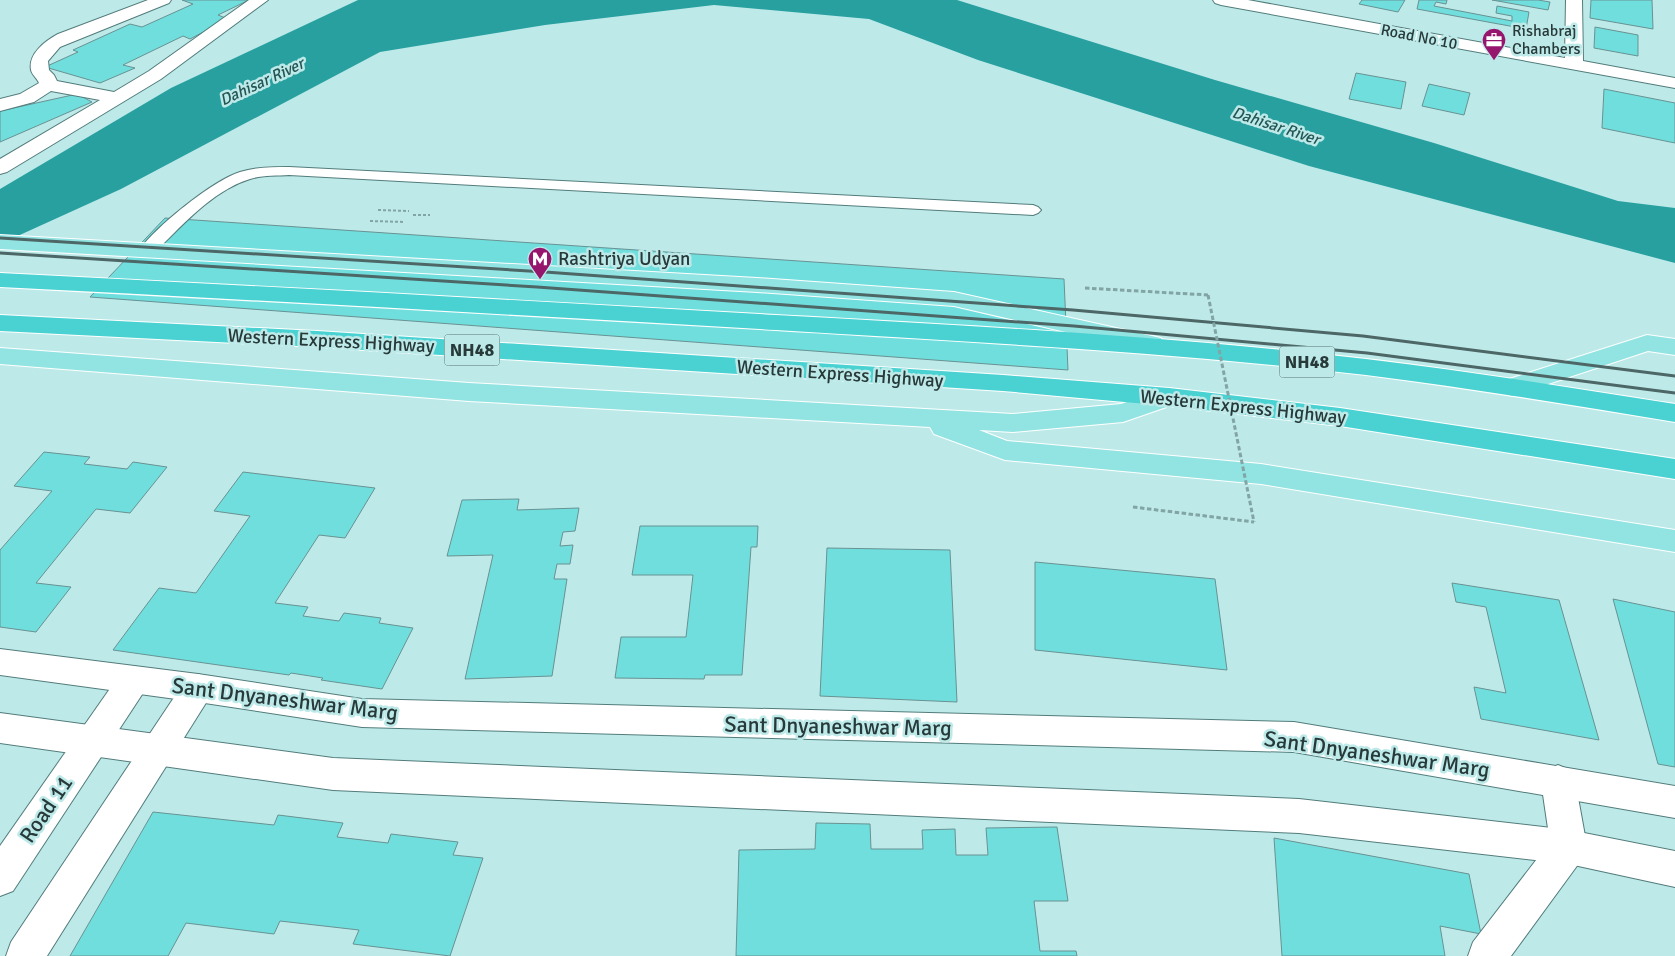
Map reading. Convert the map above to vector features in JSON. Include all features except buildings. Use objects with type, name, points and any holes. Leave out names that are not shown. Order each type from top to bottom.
[{"type":"highway","name":"NH48","points":[[0,280],[344,296],[936,332],[1175,349],[1365,368],[1512,387],[1675,414]]},
{"type":"highway","name":"Western Express Highway","points":[[0,323],[317,339],[944,381],[1002,383],[1169,397],[1340,417],[1675,469]]},
{"type":"main road","points":[[0,242],[146,252],[757,285],[954,299],[1175,349]]},
{"type":"main road","points":[[1512,387],[1648,343],[1675,347]]},
{"type":"main road","points":[[0,356],[469,392],[1013,423],[1123,413],[1169,397]]},
{"type":"main road","points":[[918,417],[1005,450],[1261,474],[1675,541]]},
{"type":"street","points":[[48,85],[48,79],[40,72],[39,60],[54,43],[163,0]]},
{"type":"street","points":[[0,168],[155,74],[260,0]]},
{"type":"street","name":"Road No 10","points":[[1222,0],[1675,83]]},
{"type":"street","points":[[1574,0],[1574,66]]},
{"type":"street","points":[[0,105],[27,98],[48,85],[117,98]]},
{"type":"street","name":"Sant Dnyaneshwar Marg","points":[[0,662],[198,688],[362,713],[1294,737],[1675,802]]},
{"type":"street","name":"Road 11","points":[[0,878],[134,680]]},
{"type":"street","points":[[25,956],[198,688]]},
{"type":"street","points":[[0,728],[333,774],[1299,816],[1569,847],[1675,870]]},
{"type":"street","points":[[1487,956],[1569,847],[1558,781]]},
{"type":"lane","points":[[146,252],[216,191],[243,176],[288,171],[1033,210]]},
{"type":"path","points":[[378,210],[409,211]]},
{"type":"path","points":[[413,215],[430,215]]},
{"type":"path","points":[[370,221],[405,222]]},
{"type":"path","points":[[1085,288],[1208,295],[1254,522],[1133,507]]},
{"type":"water","name":"Dahisar River","points":[[358,0],[957,0],[1215,80],[1434,143],[1618,201],[1675,208],[1675,263],[1309,166],[978,60],[869,19],[714,5],[545,25],[380,52],[121,189],[0,244],[0,189],[171,88]]},
{"type":"railway","points":[[0,238],[545,272],[1073,310],[1363,336],[1675,376]]},
{"type":"railway","points":[[0,253],[537,287],[1074,326],[1367,353],[1675,393]]},
{"type":"place","name":"Rishabraj Chambers","points":[[1494,61]]},
{"type":"place","name":"Rashtriya Udyan","points":[[540,280]]}]
